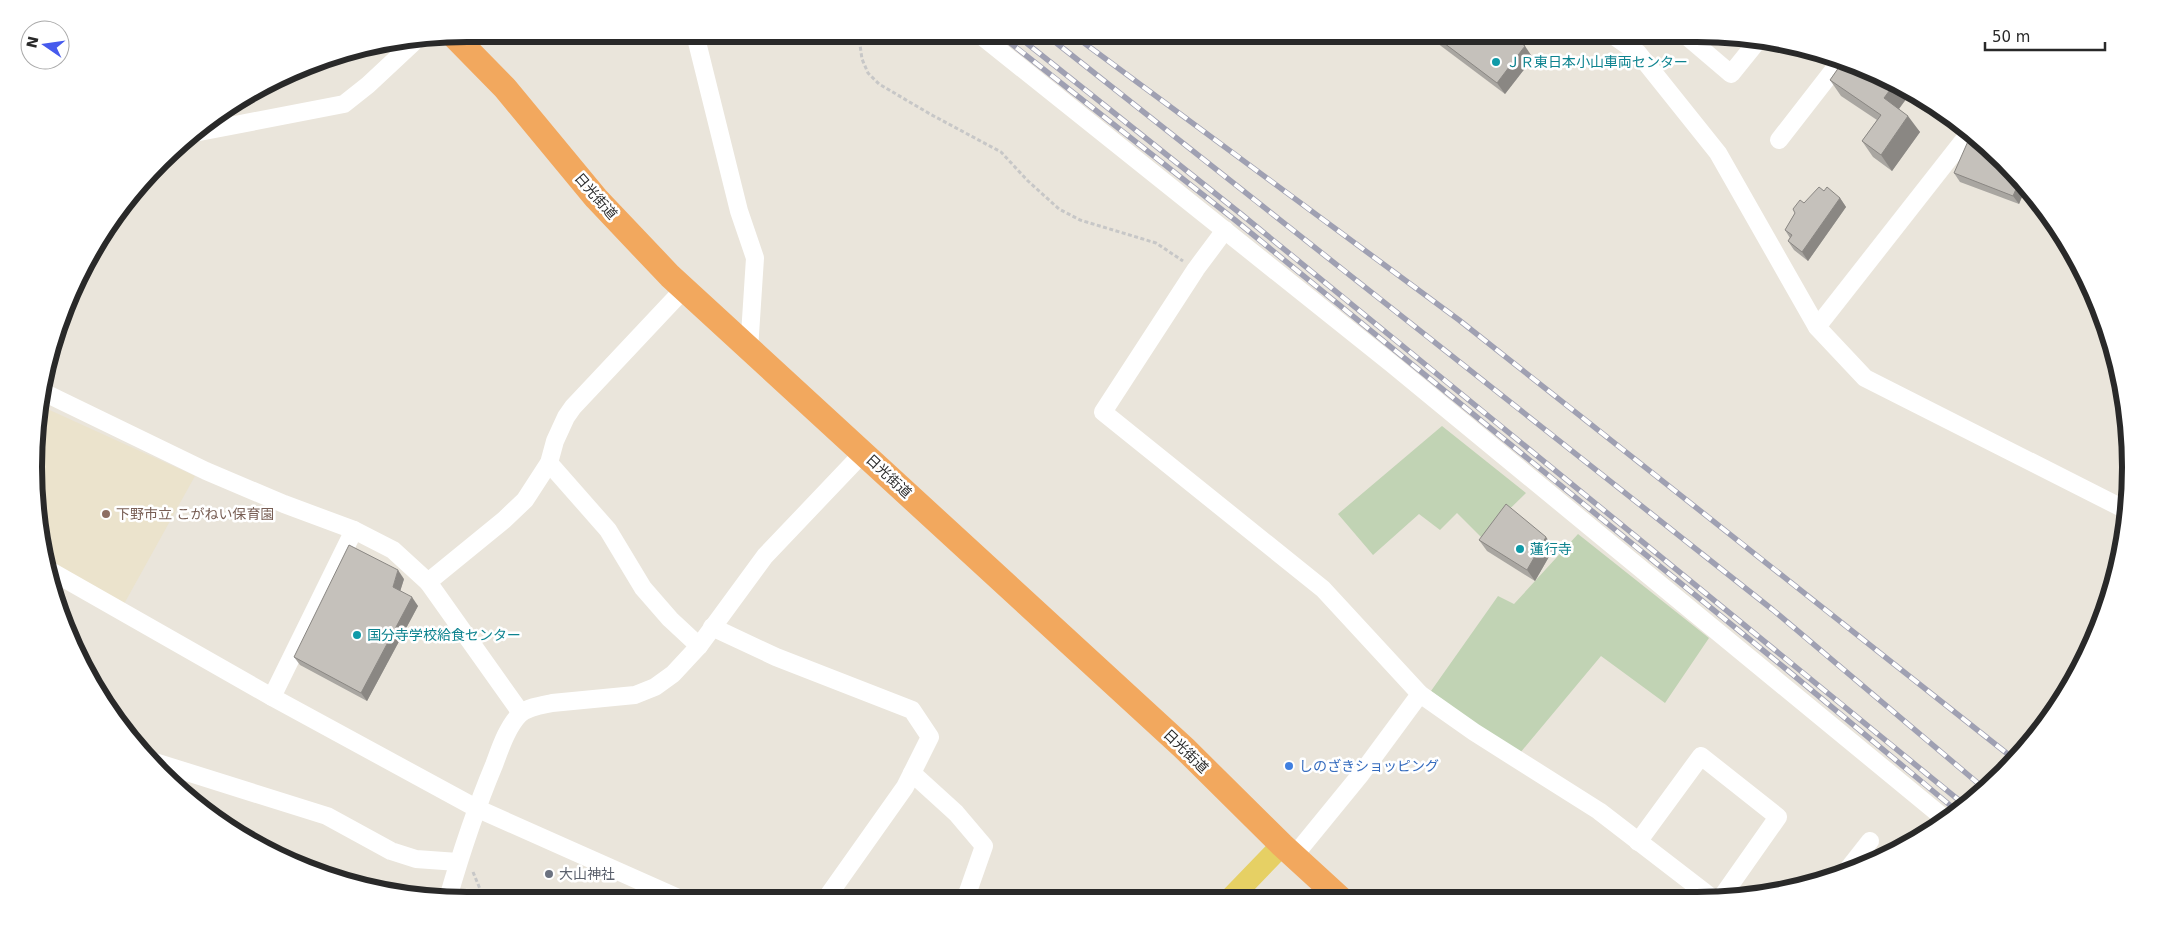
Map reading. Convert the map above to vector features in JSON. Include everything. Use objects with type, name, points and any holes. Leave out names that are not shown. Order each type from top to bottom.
[{"type":"highway","name":"日光街道","points":[[460,42],[505,88],[596,198],[684,290],[1184,748],[1333,892]]},
{"type":"main road","points":[[1238,892],[1288,850]]},
{"type":"street","points":[[697,42],[739,211],[755,258],[749,350]]},
{"type":"street","points":[[989,42],[1392,364],[1941,816]]},
{"type":"street","points":[[1622,42],[1638,53],[1718,153],[1817,327],[1865,378],[2121,507]]},
{"type":"street","points":[[1693,42],[1731,74],[1754,46]]},
{"type":"street","points":[[209,130],[344,104],[368,85],[409,47]]},
{"type":"street","points":[[1779,140],[1837,66]]},
{"type":"street","points":[[1817,327],[1965,138]]},
{"type":"street","points":[[1225,230],[1196,270],[1104,412],[1323,590],[1420,694],[1474,732],[1599,811],[1704,892]]},
{"type":"street","points":[[428,582],[504,520],[525,500],[549,463],[555,441],[573,407],[684,290]]},
{"type":"street","points":[[49,395],[206,471],[284,504],[354,530],[393,550],[428,582],[521,713]]},
{"type":"street","points":[[450,892],[476,808],[499,751],[521,713],[552,703],[635,695],[655,687],[673,674],[698,646],[765,556],[864,453]]},
{"type":"street","points":[[549,463],[608,530],[643,588],[670,619],[698,646]]},
{"type":"street","points":[[272,697],[354,530]]},
{"type":"street","points":[[56,574],[272,697],[476,808],[665,892]]},
{"type":"street","points":[[712,627],[776,657],[912,710],[930,737],[905,787],[831,892]]},
{"type":"street","points":[[1288,850],[1361,774],[1420,694]]},
{"type":"street","points":[[1638,842],[1700,756],[1778,817],[1725,892]]},
{"type":"street","points":[[164,765],[327,816],[391,852],[416,859],[460,858]]},
{"type":"street","points":[[912,773],[956,813],[984,846],[968,892]]},
{"type":"street","points":[[1853,863],[1870,840]]},
{"type":"path","points":[[861,42],[862,59],[868,73],[879,84],[1001,152],[1028,181],[1060,209],[1080,220],[1156,243],[1196,270]]},
{"type":"path","points":[[460,858],[469,863],[481,892]]},
{"type":"shaded area","name":"下野市立 こがねい保育園","points":[[47,409],[195,476],[124,604],[54,565],[46,523],[43,495],[43,440]]},
{"type":"green space","points":[[1442,426],[1526,493],[1481,537],[1457,513],[1440,530],[1419,514],[1373,555],[1338,514]]},
{"type":"green space","points":[[1578,534],[1709,638],[1665,703],[1601,656],[1520,753],[1478,726],[1431,691],[1498,596],[1514,604]]},
{"type":"building","points":[[1443,42],[1520,42],[1525,46],[1497,83]]},
{"type":"building","points":[[1839,67],[1891,89],[1884,98],[1908,116],[1881,155],[1862,141],[1881,115],[1830,80]]},
{"type":"building","points":[[1968,140],[2017,187],[2013,196],[1954,173]]},
{"type":"building","points":[[1819,187],[1824,191],[1827,187],[1840,198],[1802,252],[1788,241],[1792,235],[1785,230],[1795,213],[1793,209],[1800,200],[1804,203]]},
{"type":"building","name":"蓮行寺","points":[[1506,504],[1546,537],[1527,570],[1479,540]]},
{"type":"building","name":"国分寺学校給食センター","points":[[349,545],[398,570],[393,587],[412,597],[361,693],[294,657]]},
{"type":"railway","points":[[1009,42],[1235,220],[1786,669],[1953,807]]},
{"type":"railway","points":[[1025,42],[1241,214],[1960,801]]},
{"type":"railway","points":[[1055,42],[1773,610],[1980,785]]},
{"type":"railway","points":[[1083,42],[1459,320],[2010,756]]},
{"type":"place","name":"ＪＲ東日本小山車両センター","points":[[1496,62]]},
{"type":"place","name":"下野市立 こがねい保育園","points":[[106,514]]},
{"type":"place","name":"蓮行寺","points":[[1520,549]]},
{"type":"place","name":"国分寺学校給食センター","points":[[357,635]]},
{"type":"place","name":"しのざきショッピング","points":[[1289,766]]},
{"type":"place","name":"大山神社","points":[[549,874]]}]
